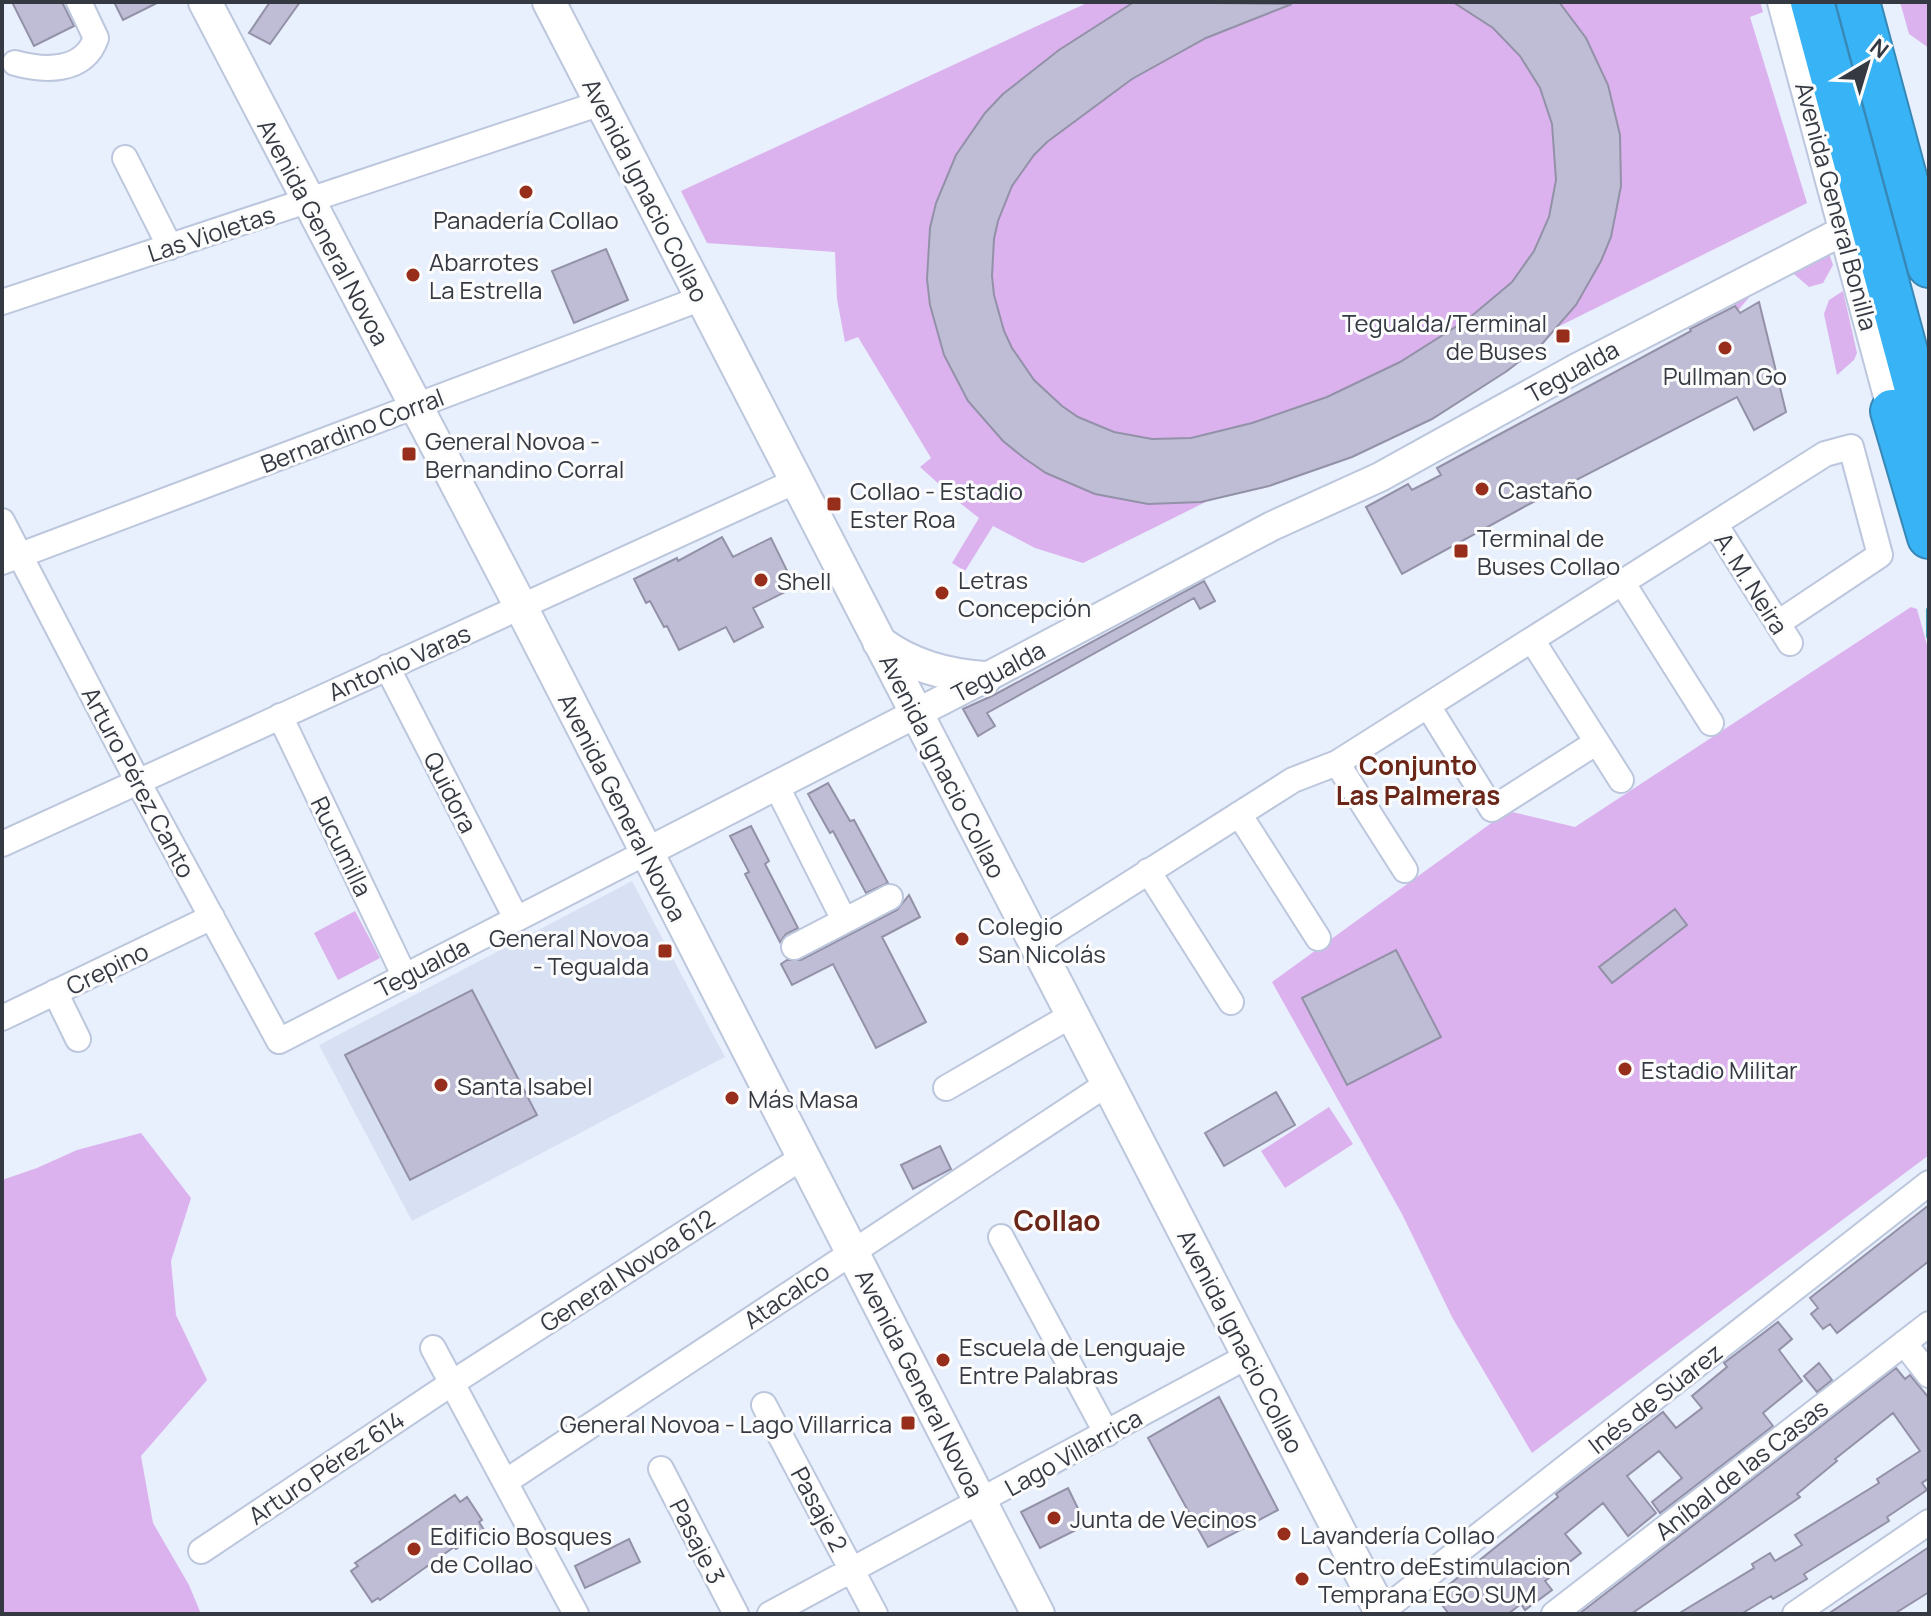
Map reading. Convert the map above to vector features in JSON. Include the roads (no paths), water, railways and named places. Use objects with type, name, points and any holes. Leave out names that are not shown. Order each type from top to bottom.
[{"type":"highway","points":[[1812,2],[1929,437]]},
{"type":"highway","points":[[1858,2],[1929,266]]},
{"type":"highway","points":[[1892,411],[1929,537]]},
{"type":"main road","name":"Avenida General Novoa","points":[[205,2],[521,607],[1038,1614]]},
{"type":"main road","name":"Avenida Ignacio Collao","points":[[549,2],[1382,1613]]},
{"type":"main road","points":[[879,642],[929,669],[985,678]]},
{"type":"street","points":[[15,63],[37,69],[52,69],[86,55],[96,38],[79,2]]},
{"type":"street","name":"Avenida General Bonilla","points":[[1782,2],[1892,411]]},
{"type":"street","name":"Las Violetas","points":[[2,302],[601,103]]},
{"type":"street","points":[[125,158],[170,247]]},
{"type":"street","name":"Tegualda","points":[[279,1041],[985,678],[1304,510],[1380,477],[1575,369],[1843,231]]},
{"type":"street","name":"Bernardino Corral","points":[[11,558],[702,298]]},
{"type":"street","name":"A. M. Neira","points":[[1851,447],[1880,555],[1784,633],[1715,524],[1825,454],[1851,447]]},
{"type":"street","name":"Antonio Varas","points":[[2,844],[796,481]]},
{"type":"street","name":"Arturo Pérez Canto","points":[[2,521],[11,558],[137,780],[279,1041]]},
{"type":"street","points":[[1035,944],[1293,780],[1337,763],[1715,524]]},
{"type":"street","points":[[1622,582],[1711,723]]},
{"type":"street","points":[[1532,640],[1621,780]]},
{"type":"street","name":"Quidora","points":[[387,667],[516,918]]},
{"type":"street","points":[[1428,706],[1492,809],[1597,742]]},
{"type":"street","name":"Rucumilla","points":[[280,716],[404,975]]},
{"type":"street","points":[[1337,763],[1405,870]]},
{"type":"street","points":[[776,785],[844,920]]},
{"type":"street","points":[[1239,814],[1318,938]]},
{"type":"street","points":[[1148,871],[1231,1002]]},
{"type":"street","points":[[794,947],[890,897]]},
{"type":"street","name":"Crepino","points":[[2,1018],[212,917]]},
{"type":"street","points":[[55,992],[78,1039]]},
{"type":"street","points":[[946,1088],[1072,1015]]},
{"type":"street","name":"Atacalco","points":[[505,1482],[1107,1084]]},
{"type":"street","name":"General Novoa 612","points":[[452,1383],[803,1157]]},
{"type":"street","name":"Inés de Súarez","points":[[1382,1613],[1929,1183]]},
{"type":"street","points":[[1001,1237],[1107,1434]]},
{"type":"street","name":"Aníbal de las Casas","points":[[1554,1614],[1929,1324]]},
{"type":"street","points":[[1904,1343],[1929,1375]]},
{"type":"street","points":[[433,1348],[576,1614]]},
{"type":"street","name":"Lago Villarrica","points":[[770,1614],[1248,1356]]},
{"type":"street","name":"Arturo Pérez 614","points":[[201,1551],[452,1383]]},
{"type":"street","name":"Pasaje 2","points":[[764,1405],[875,1614]]},
{"type":"street","name":"Pasaje 3","points":[[661,1469],[736,1614]]},
{"type":"street","points":[[1795,1614],[1929,1522]]},
{"type":"waterway","points":[[1929,610],[1929,636]]},
{"type":"place","name":"Panadería Collao","points":[[526,192]]},
{"type":"place","name":"Abarrotes La Estrella","points":[[413,275]]},
{"type":"place","name":"Tegualda/Terminal de Buses","points":[[1563,336]]},
{"type":"place","name":"Pullman Go","points":[[1725,348]]},
{"type":"place","name":"General Novoa - Bernandino Corral","points":[[409,454]]},
{"type":"place","name":"Castaño","points":[[1482,489]]},
{"type":"place","name":"Collao - Estadio Ester Roa","points":[[834,504]]},
{"type":"place","name":"Terminal de Buses Collao","points":[[1461,551]]},
{"type":"place","name":"Shell","points":[[761,580]]},
{"type":"place","name":"Letras Concepción","points":[[942,593]]},
{"type":"place","name":"Colegio San Nicolás","points":[[962,939]]},
{"type":"place","name":"General Novoa - Tegualda","points":[[665,951]]},
{"type":"place","name":"Estadio Militar","points":[[1625,1069]]},
{"type":"place","name":"Santa Isabel","points":[[441,1085]]},
{"type":"place","name":"Más Masa","points":[[732,1098]]},
{"type":"place","name":"Escuela de Lenguaje Entre Palabras","points":[[943,1360]]},
{"type":"place","name":"General Novoa - Lago Villarrica","points":[[908,1423]]},
{"type":"place","name":"Junta de Vecinos","points":[[1054,1518]]},
{"type":"place","name":"Lavandería Collao","points":[[1284,1534]]},
{"type":"place","name":"Edificio Bosques de Collao","points":[[414,1549]]},
{"type":"place","name":"Centro deEstimulacion Temprana EGO SUM","points":[[1302,1579]]},
{"type":"district","name":"Conjunto Las Palmeras","points":[[1418,780]]},
{"type":"district","name":"Collao","points":[[1057,1220]]}]
